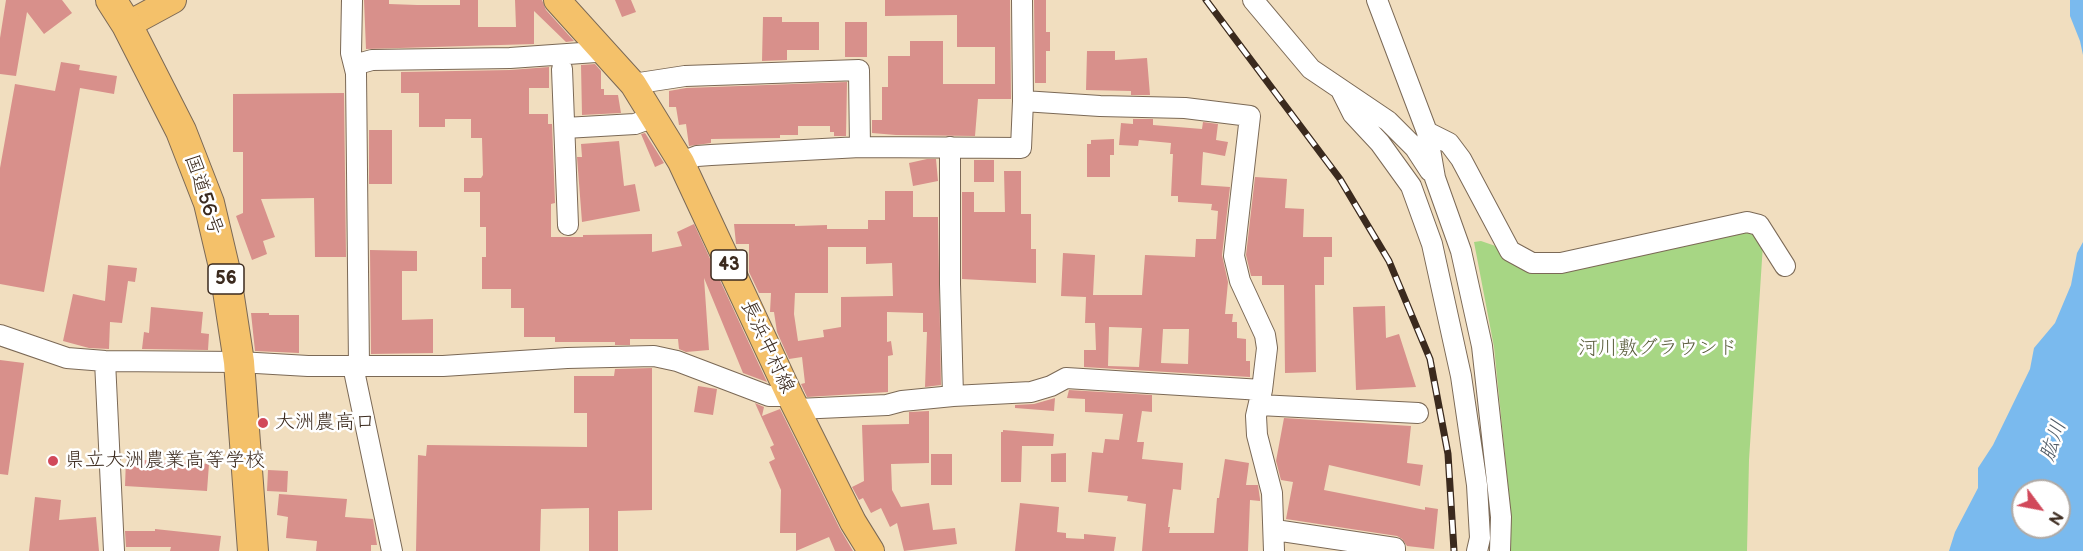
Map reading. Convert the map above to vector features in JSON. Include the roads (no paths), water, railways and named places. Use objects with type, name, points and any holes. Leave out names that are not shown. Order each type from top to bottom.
[{"type":"highway","name":"国道56号","points":[[111,0],[127,25],[181,131],[209,203],[225,271],[239,362],[253,551]]},
{"type":"main road","points":[[127,25],[173,0]]},
{"type":"main road","name":"長浜中村線","points":[[557,0],[633,84],[681,162],[794,402],[853,522],[871,551]]},
{"type":"street","points":[[352,0],[351,53],[356,73],[356,366],[392,551]]},
{"type":"street","points":[[681,162],[697,156],[860,147],[1022,148],[1022,0]]},
{"type":"street","points":[[1253,0],[1311,69],[1388,121],[1415,148],[1435,178]]},
{"type":"street","points":[[1377,0],[1428,132],[1435,178],[1461,251],[1482,346],[1501,517],[1500,551]]},
{"type":"street","points":[[354,64],[372,60],[510,58],[596,52],[600,48]]},
{"type":"street","points":[[562,69],[568,225]]},
{"type":"street","points":[[633,84],[685,76],[859,70],[860,147]]},
{"type":"street","points":[[1341,90],[1353,114],[1380,143],[1411,186],[1432,244],[1461,376],[1477,485],[1480,538],[1478,551]]},
{"type":"street","points":[[1023,101],[1185,108],[1250,116],[1234,256],[1240,281],[1265,335],[1268,348],[1257,435],[1272,493],[1274,551]]},
{"type":"street","points":[[565,128],[635,124],[654,117]]},
{"type":"street","points":[[1428,132],[1449,143],[1461,159],[1509,251],[1532,263],[1561,263],[1747,222],[1758,225],[1785,266]]},
{"type":"street","points":[[950,147],[950,303],[953,396]]},
{"type":"street","points":[[0,336],[67,358],[105,361],[239,362],[308,366],[442,366],[567,358],[654,356],[677,361],[770,396],[794,402],[887,405],[902,401],[953,396],[1030,392],[1051,386],[1066,378],[1418,413]]},
{"type":"street","points":[[105,361],[114,551]]},
{"type":"street","points":[[1275,530],[1395,548],[1395,551]]},
{"type":"water","points":[[2070,0],[2083,0],[2083,55],[2070,16]]},
{"type":"water","name":"肱川","points":[[2083,242],[2083,551],[1949,551],[1955,532],[1978,488],[1978,468],[1993,445],[2030,369],[2034,348],[2055,323],[2071,285],[2077,253]]},
{"type":"railway","points":[[1206,0],[1340,179],[1389,261],[1430,359],[1448,454],[1454,551]]},
{"type":"place","name":"大洲農高口","points":[[263,423]]},
{"type":"place","name":"県立大洲農業高等学校","points":[[53,461]]},
{"type":"park label","name":"河川敷グラウンド","points":[[1658,349]]}]
